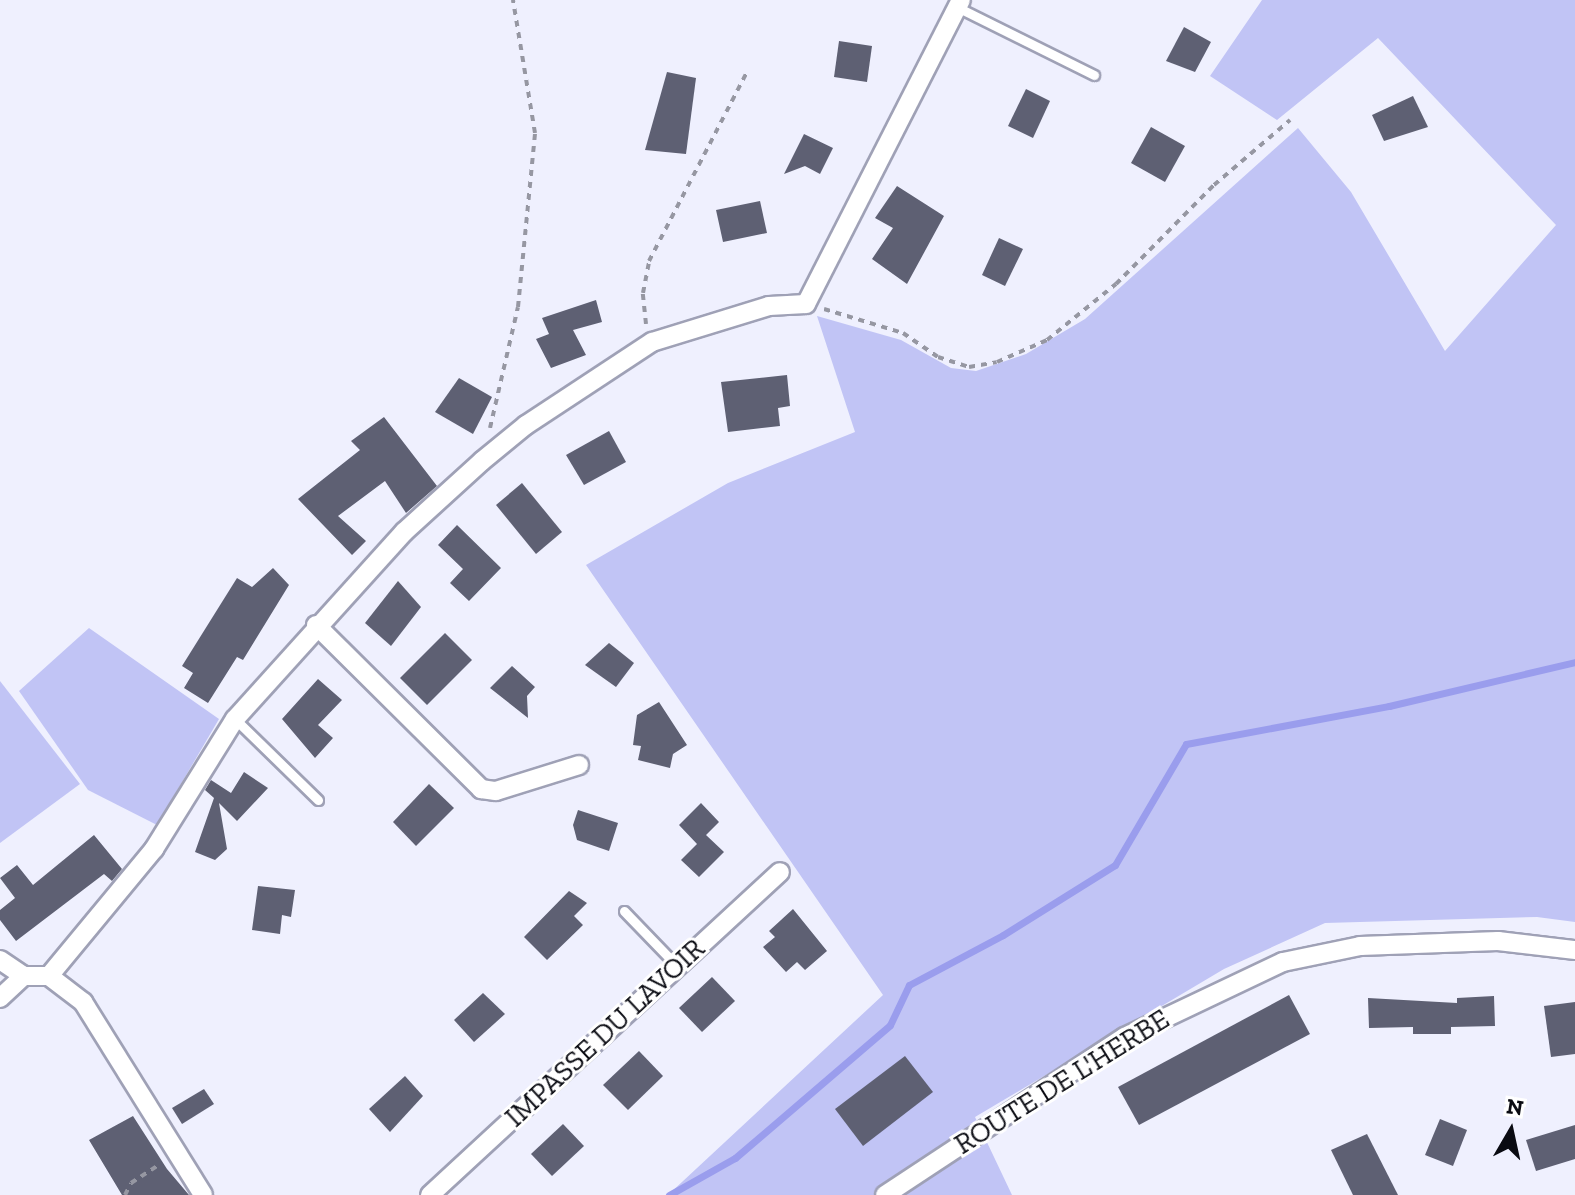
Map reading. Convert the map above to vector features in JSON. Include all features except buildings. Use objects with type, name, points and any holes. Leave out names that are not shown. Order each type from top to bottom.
[{"type":"street","points":[[49,976],[154,849],[235,719],[316,625],[404,532],[482,461],[526,425],[652,342],[769,306],[806,304],[959,4]]},
{"type":"street","points":[[316,625],[481,789],[496,791],[579,765]]},
{"type":"street","name":"IMPASSE DU LAVOIR","points":[[430,1195],[780,872]]},
{"type":"street","name":"ROUTE DE L'HERBE","points":[[885,1195],[1125,1037],[1283,962],[1360,946],[1498,941],[1575,950]]},
{"type":"street","points":[[0,960],[24,976],[49,976],[83,1002],[203,1195]]},
{"type":"street","points":[[0,998],[24,976]]},
{"type":"lane","points":[[959,4],[1094,75]]},
{"type":"lane","points":[[235,719],[318,800]]},
{"type":"lane","points":[[624,911],[678,967]]},
{"type":"path","points":[[482,461],[518,307],[535,133],[513,0]]},
{"type":"path","points":[[652,342],[642,314],[649,261],[747,72]]},
{"type":"path","points":[[806,304],[903,333],[938,357],[969,367],[997,362],[1047,340],[1116,284],[1214,185],[1290,120]]},
{"type":"path","points":[[125,1195],[131,1183],[175,1153]]},
{"type":"shaded area","points":[[1262,0],[1575,0],[1575,922],[1537,917],[1325,923],[1224,969],[975,1117],[1012,1195],[668,1195],[883,995],[586,565],[728,483],[855,432],[817,316],[901,340],[951,368],[976,371],[1026,354],[1085,319],[1298,128],[1351,192],[1445,351],[1556,225],[1378,38],[1277,120],[1210,76]]},
{"type":"shaded area","points":[[89,628],[219,719],[157,825],[88,790],[19,691]]},
{"type":"shaded area","points":[[0,681],[80,784],[0,843]]},
{"type":"waterway","points":[[669,1195],[735,1158],[890,1025],[909,985],[1003,935],[1115,865],[1186,744],[1389,706],[1575,662]]}]
